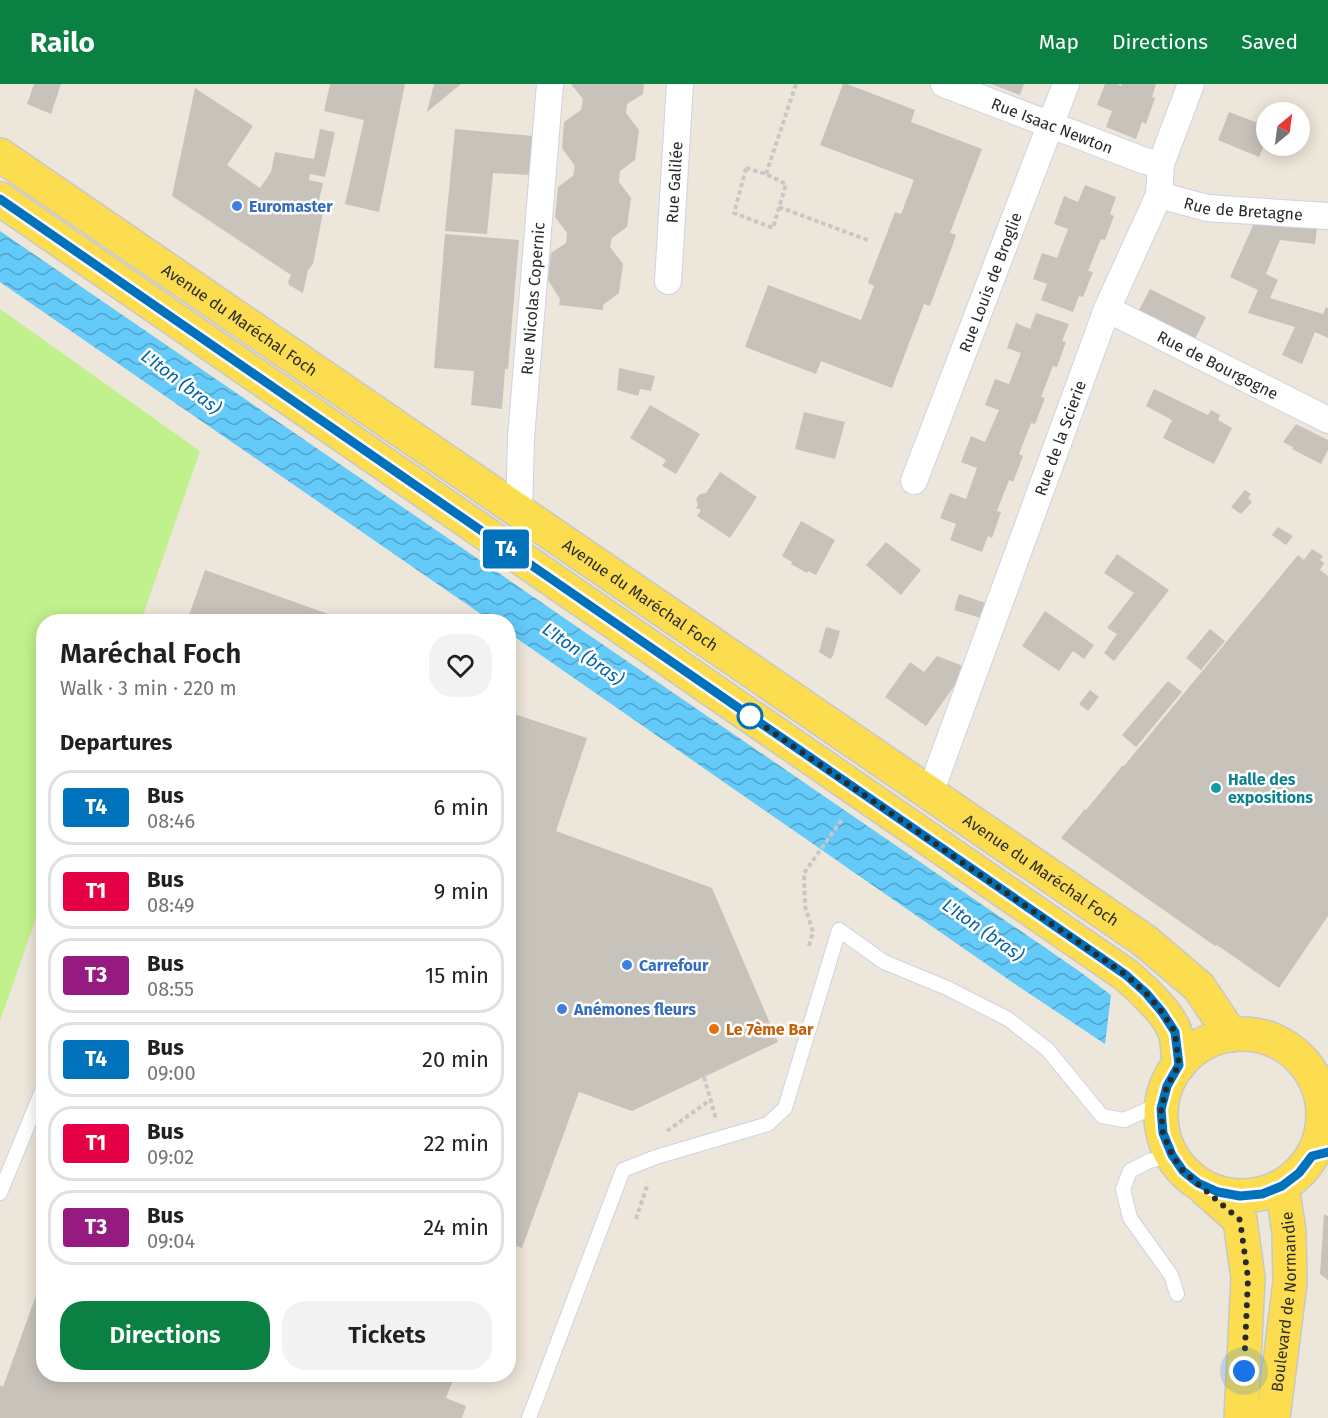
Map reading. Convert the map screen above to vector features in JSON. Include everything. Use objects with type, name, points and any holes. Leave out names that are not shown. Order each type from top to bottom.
[{"type":"main road","name":"Avenue du Maréchal Foch","points":[[0,155],[1145,941],[1199,987],[1231,1035]]},
{"type":"main road","points":[[0,199],[1126,975],[1146,993],[1175,1032],[1173,1075],[1161,1109],[1163,1133],[1172,1155],[1183,1171],[1198,1183],[1218,1192],[1240,1196],[1262,1194],[1282,1186],[1320,1154],[1323,1111],[1318,1074],[1292,1051],[1273,1040],[1252,1035],[1231,1035],[1211,1040],[1193,1050],[1173,1075]]},
{"type":"main road","name":"Boulevard de Normandie","points":[[1198,1183],[1240,1220],[1248,1278],[1241,1418]]},
{"type":"main road","name":"Boulevard de Normandie","points":[[1274,1418],[1290,1282],[1289,1232],[1282,1186]]},
{"type":"street","name":"Rue Nicolas Copernic","points":[[519,512],[521,438],[550,84]]},
{"type":"street","name":"Rue Galilée","points":[[668,281],[680,84]]},
{"type":"street","name":"Rue Isaac Newton","points":[[944,84],[1144,161],[1161,164]]},
{"type":"street","name":"Rue Louis de Broglie","points":[[914,481],[1066,84]]},
{"type":"street","name":"Rue de la Scierie","points":[[930,793],[1107,309],[1159,195],[1161,164],[1191,84]]},
{"type":"street","name":"Rue de Bretagne","points":[[1159,195],[1207,208],[1328,216]]},
{"type":"street","name":"Rue de Bourgogne","points":[[1107,309],[1328,420]]},
{"type":"lane","points":[[529,1418],[623,1170],[656,1157],[768,1124],[785,1108],[839,930],[884,962],[947,988],[1008,1019],[1048,1050],[1102,1116],[1124,1120],[1149,1109],[1173,1075]]},
{"type":"lane","points":[[0,1193],[36,1105]]},
{"type":"lane","points":[[1172,1155],[1149,1161],[1130,1171],[1123,1190],[1130,1218],[1171,1275],[1177,1293]]},
{"type":"path","points":[[766,174],[796,84]]},
{"type":"path","points":[[746,168],[766,174],[786,184],[773,228],[734,213],[746,168]]},
{"type":"path","points":[[779,207],[870,241]]},
{"type":"path","points":[[808,950],[813,932],[805,906],[804,873],[844,817]]},
{"type":"path","points":[[704,1077],[720,1137]]},
{"type":"green space","points":[[0,309],[200,451],[143,614],[36,614],[36,918],[0,1021]]},
{"type":"water","name":"L'Iton (bras)","points":[[0,231],[1079,971],[1111,995],[1105,1044],[516,638],[516,614],[481,614],[0,282]]},
{"type":"building","points":[[34,84],[61,84],[51,114],[27,104]]},
{"type":"building","points":[[330,84],[405,84],[379,212],[345,204],[364,120],[324,111]]},
{"type":"building","points":[[434,84],[461,84],[427,112]]},
{"type":"building","points":[[571,84],[644,84],[643,94],[627,104],[626,113],[639,130],[635,160],[620,171],[619,182],[631,198],[627,227],[612,238],[610,247],[623,264],[619,293],[603,305],[603,310],[559,305],[560,299],[548,280],[551,253],[566,243],[567,233],[555,217],[558,187],[573,176],[575,166],[562,148],[564,122],[581,110],[583,99]]},
{"type":"building","points":[[843,84],[915,110],[911,122],[982,149],[950,233],[956,235],[930,306],[924,304],[892,388],[821,361],[816,374],[745,347],[768,285],[861,320],[874,286],[868,283],[872,272],[895,212],[901,214],[914,180],[820,145]]},
{"type":"building","points":[[991,84],[1024,84],[1020,95]]},
{"type":"building","points":[[1105,84],[1121,86],[1122,84],[1156,84],[1152,97],[1155,98],[1146,124],[1142,122],[1136,139],[1106,127],[1112,111],[1097,105]]},
{"type":"building","points":[[195,88],[253,126],[227,165],[260,188],[271,172],[275,152],[314,159],[320,129],[335,132],[325,177],[310,174],[309,180],[323,183],[319,201],[325,202],[313,264],[308,270],[303,293],[289,285],[291,275],[172,196]]},
{"type":"building","points":[[1229,112],[1256,122],[1256,156],[1218,140]]},
{"type":"building","points":[[455,129],[533,136],[530,175],[493,173],[487,234],[445,231]]},
{"type":"building","points":[[1085,185],[1116,197],[1110,214],[1114,216],[1105,240],[1101,239],[1088,271],[1093,272],[1083,297],[1079,296],[1073,312],[1041,300],[1047,284],[1033,279],[1042,253],[1057,258],[1068,229],[1054,224],[1064,196],[1078,202]]},
{"type":"building","points":[[1254,223],[1317,228],[1315,244],[1280,240],[1266,274],[1278,280],[1270,298],[1323,314],[1326,307],[1328,308],[1328,338],[1315,332],[1302,364],[1282,355],[1295,327],[1248,313],[1258,290],[1230,277]]},
{"type":"building","points":[[445,234],[519,240],[508,369],[505,369],[502,409],[471,405],[474,371],[434,368]]},
{"type":"building","points":[[1150,289],[1206,317],[1193,343],[1137,314]]},
{"type":"building","points":[[1036,313],[1069,324],[1062,341],[1066,342],[1057,367],[1053,366],[1041,397],[1045,398],[1035,424],[1031,423],[1019,454],[1023,456],[1013,482],[1009,480],[997,511],[1001,512],[992,538],[988,536],[982,552],[950,540],[956,524],[940,518],[950,493],[966,499],[977,468],[961,462],[971,436],[985,442],[999,410],[985,405],[995,379],[1009,384],[1021,353],[1007,348],[1016,323],[1030,329]]},
{"type":"building","points":[[619,368],[655,376],[651,391],[640,389],[638,396],[617,390]]},
{"type":"building","points":[[1154,389],[1208,415],[1211,410],[1220,415],[1218,420],[1232,428],[1214,464],[1163,438],[1172,420],[1146,406]]},
{"type":"building","points":[[650,405],[700,434],[676,474],[662,466],[666,460],[630,438]]},
{"type":"building","points":[[804,412],[845,422],[835,459],[795,449]]},
{"type":"building","points":[[1296,424],[1328,440],[1328,450],[1321,464],[1283,442]]},
{"type":"building","points":[[720,472],[757,497],[730,538],[697,516],[701,510],[696,508],[698,505],[696,499],[700,494],[706,493]]},
{"type":"building","points":[[1245,490],[1251,494],[1248,498],[1252,502],[1241,514],[1231,507]]},
{"type":"building","points":[[801,521],[835,540],[816,575],[808,571],[807,573],[782,556]]},
{"type":"building","points":[[1278,527],[1293,536],[1286,545],[1272,535]]},
{"type":"building","points":[[886,542],[921,570],[901,595],[866,565]]},
{"type":"building","name":"Halle des expositions","points":[[1312,549],[1323,556],[1320,560],[1324,563],[1320,570],[1328,576],[1328,916],[1279,988],[1061,838],[1124,766],[1298,555],[1304,560]]},
{"type":"building","points":[[1117,554],[1169,590],[1114,661],[1104,653],[1117,634],[1107,628],[1134,593],[1104,573]]},
{"type":"building","points":[[205,570],[328,614],[189,614]]},
{"type":"building","points":[[959,594],[986,603],[981,618],[954,610]]},
{"type":"building","points":[[1045,611],[1094,645],[1084,659],[1073,651],[1059,671],[1022,646]]},
{"type":"building","points":[[826,627],[840,631],[833,656],[830,659],[819,652]]},
{"type":"building","points":[[1210,629],[1225,641],[1201,670],[1186,658]]},
{"type":"building","points":[[937,656],[963,666],[957,682],[926,726],[885,697],[910,662],[924,672]]},
{"type":"building","points":[[1168,681],[1182,692],[1136,747],[1122,735]]},
{"type":"building","points":[[1090,690],[1099,697],[1088,711],[1079,704]]},
{"type":"building","name":"Carrefour","points":[[516,715],[587,738],[556,831],[712,888],[778,1042],[632,1111],[579,1092],[522,1248],[516,1246]]},
{"type":"building","points":[[1324,1214],[1328,1216],[1328,1280],[1320,1274]]},
{"type":"building","points":[[36,1295],[36,1382],[452,1382],[446,1398],[466,1406],[462,1418],[0,1418],[0,1385],[3,1387]]},
{"type":"bus line","name":"T4","points":[[0,199],[1126,975],[1146,993],[1175,1032],[1179,1065],[1167,1086],[1161,1109],[1163,1133],[1172,1155],[1183,1171],[1198,1183],[1218,1192],[1240,1196],[1262,1194],[1282,1186],[1299,1173],[1312,1156],[1328,1152]]},
{"type":"place","name":"Euromaster","points":[[237,206]]},
{"type":"place","name":"Halle des expositions","points":[[1216,788]]},
{"type":"place","name":"Carrefour","points":[[627,965]]},
{"type":"place","name":"Anémones fleurs","points":[[562,1009]]},
{"type":"place","name":"Le 7ème Bar","points":[[714,1029]]},
{"type":"route","points":[[750,716],[745,713],[1126,975],[1162,1012],[1175,1032],[1179,1065],[1167,1086],[1161,1109],[1163,1133],[1172,1155],[1183,1171],[1240,1220],[1248,1278],[1244,1371]]}]
